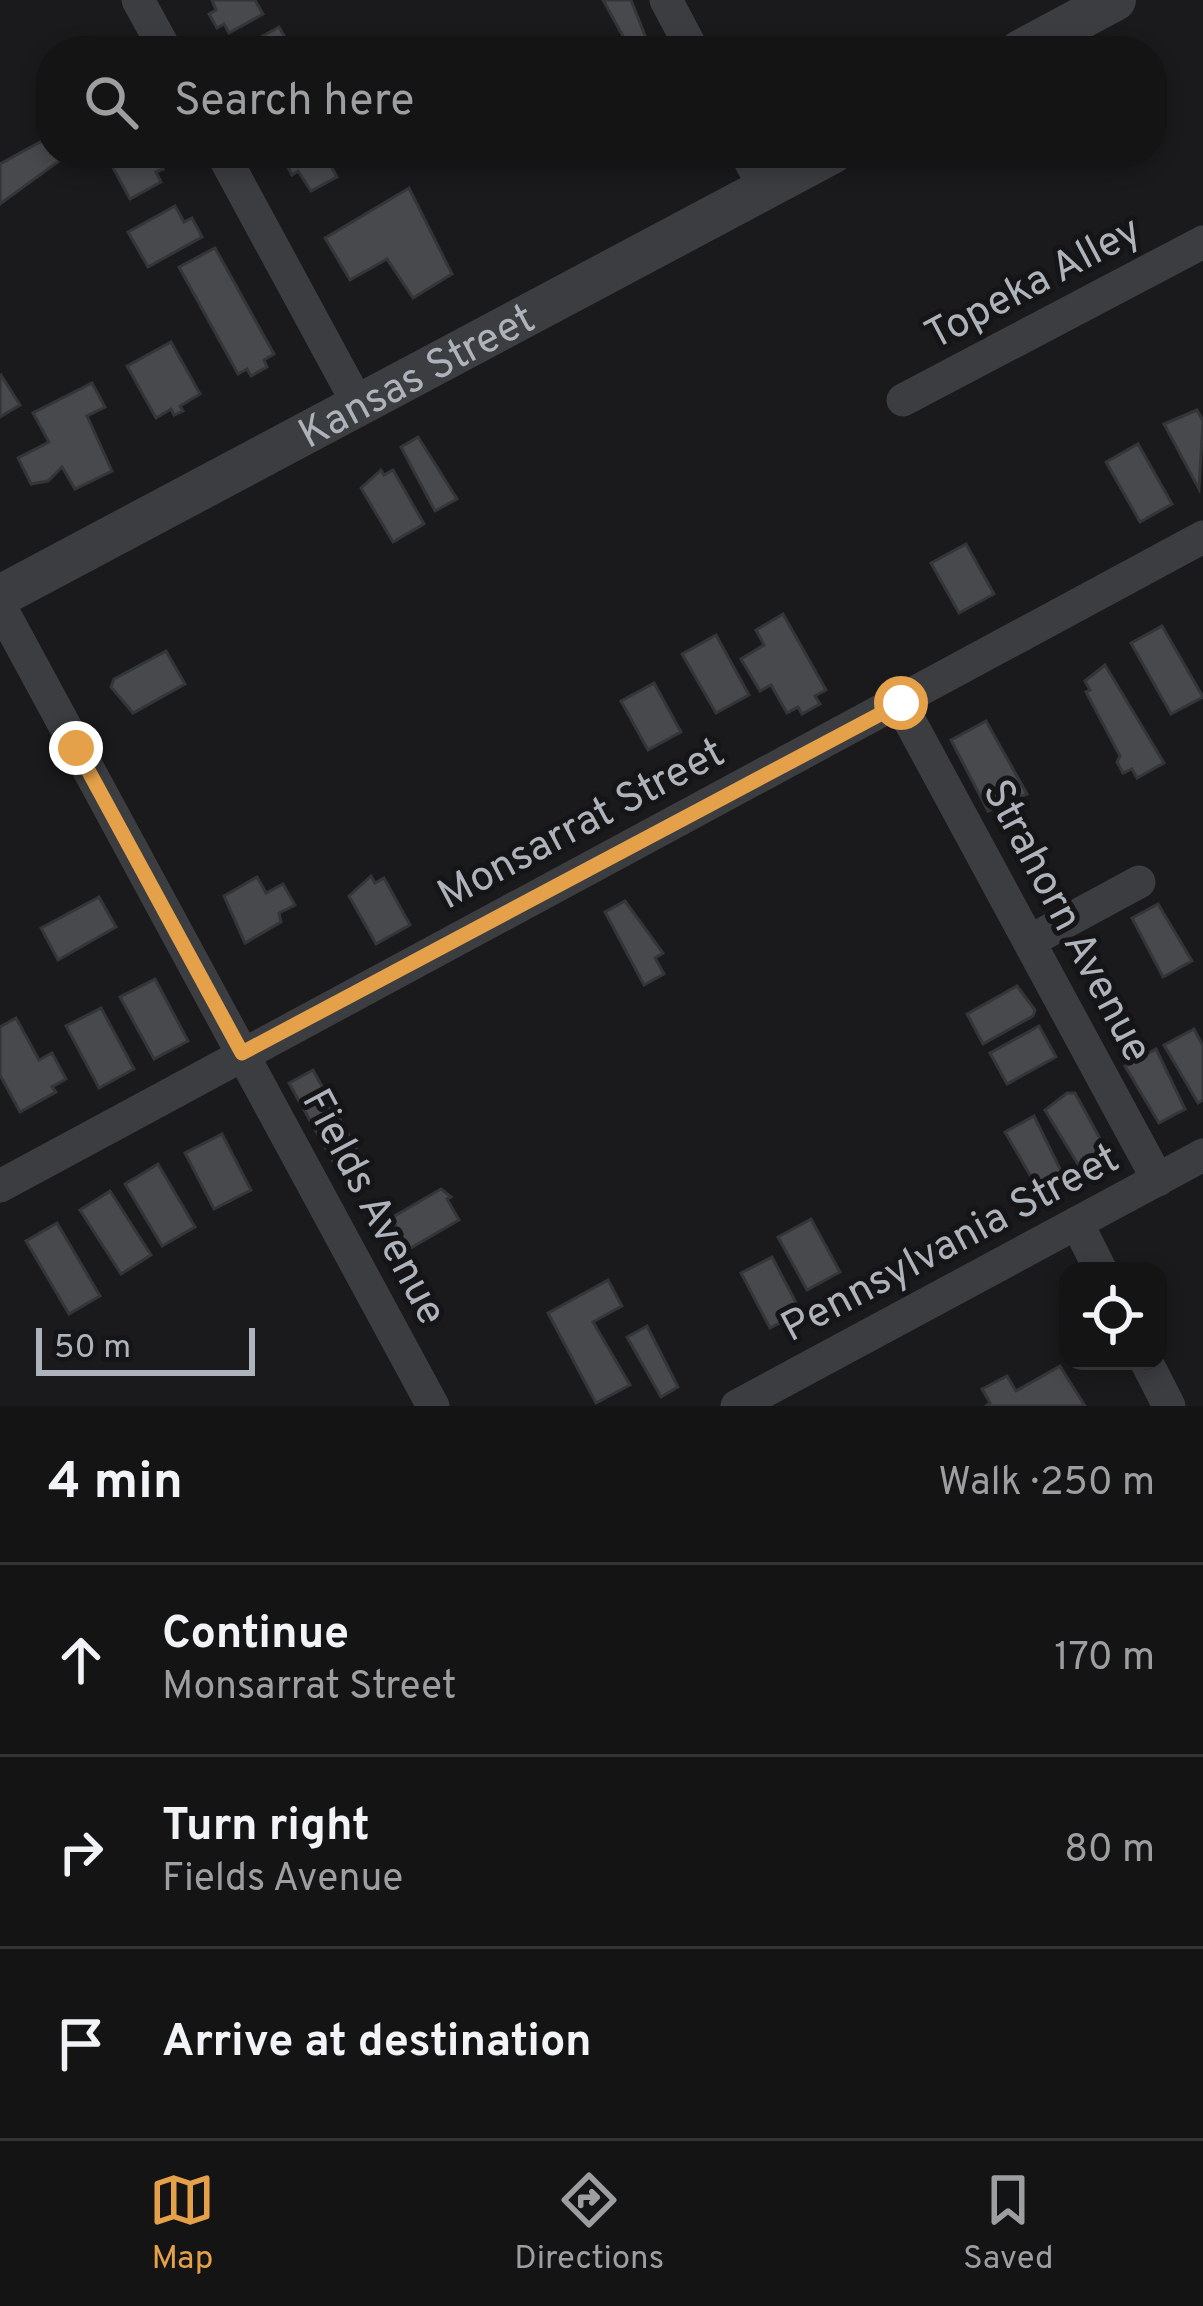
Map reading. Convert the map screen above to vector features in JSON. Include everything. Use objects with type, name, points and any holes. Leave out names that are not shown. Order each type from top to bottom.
[{"type":"street","points":[[139,0],[158,36]]},
{"type":"street","points":[[666,0],[685,36]]},
{"type":"street","points":[[1046,36],[1106,2]]},
{"type":"street","points":[[229,168],[358,404]]},
{"type":"street","name":"Kansas Street","points":[[0,596],[358,404],[756,171]]},
{"type":"street","name":"Topeka Alley","points":[[903,400],[1203,242]]},
{"type":"street","name":"Monsarrat Street","points":[[0,1186],[1203,537]]},
{"type":"street","name":"Fields Avenue","points":[[0,606],[434,1406]]},
{"type":"street","name":"Strahorn Avenue","points":[[901,703],[1157,1180]]},
{"type":"street","points":[[1030,941],[1139,882]]},
{"type":"street","name":"Pennsylvania Street","points":[[736,1406],[1203,1155]]},
{"type":"street","points":[[1077,1222],[1097,1262]]},
{"type":"street","points":[[1151,1370],[1169,1406]]},
{"type":"building","points":[[212,0],[255,0],[263,14],[229,33],[224,24],[217,28],[209,14],[216,10]]},
{"type":"building","points":[[603,0],[631,0],[645,36],[623,36]]},
{"type":"building","points":[[279,27],[284,36],[263,36]]},
{"type":"building","points":[[36,144],[36,168],[49,168],[0,204],[0,164]]},
{"type":"building","points":[[113,168],[162,168],[156,172],[161,182],[130,199]]},
{"type":"building","points":[[288,168],[332,168],[337,177],[311,191],[298,171],[292,175]]},
{"type":"building","points":[[409,188],[452,274],[413,298],[387,259],[350,280],[325,238]]},
{"type":"building","points":[[175,206],[184,222],[192,218],[202,237],[148,267],[128,232]]},
{"type":"building","points":[[215,248],[274,354],[264,360],[267,367],[251,376],[247,369],[238,374],[179,267]]},
{"type":"building","points":[[171,342],[200,394],[180,406],[183,411],[174,415],[171,409],[156,418],[127,366]]},
{"type":"building","points":[[0,376],[20,405],[0,417]]},
{"type":"building","points":[[92,383],[105,407],[87,416],[112,471],[75,489],[62,467],[48,481],[31,484],[18,458],[49,442],[33,413]]},
{"type":"building","points":[[1197,410],[1203,421],[1199,489],[1164,424]]},
{"type":"building","points":[[418,437],[457,499],[435,511],[401,447]]},
{"type":"building","points":[[1138,444],[1172,504],[1140,522],[1106,462]]},
{"type":"building","points":[[381,470],[384,475],[393,470],[424,524],[393,542],[361,488]]},
{"type":"building","points":[[966,544],[994,594],[959,613],[931,563]]},
{"type":"building","points":[[783,614],[826,690],[815,696],[820,704],[802,714],[798,707],[787,713],[771,685],[760,691],[741,659],[764,645],[756,630]]},
{"type":"building","points":[[1162,626],[1203,697],[1171,714],[1131,643]]},
{"type":"building","points":[[716,635],[749,695],[716,713],[682,654]]},
{"type":"building","points":[[166,651],[185,684],[133,713],[111,687],[114,679]]},
{"type":"building","points":[[1105,665],[1164,763],[1137,778],[1132,769],[1123,773],[1117,762],[1120,756],[1086,692],[1090,690],[1085,681]]},
{"type":"building","points":[[654,683],[681,732],[648,750],[621,701]]},
{"type":"building","points":[[986,721],[1027,794],[988,811],[951,740]]},
{"type":"building","points":[[371,876],[375,883],[384,878],[410,925],[376,944],[349,896]]},
{"type":"building","points":[[257,877],[266,893],[283,884],[295,905],[279,913],[281,922],[245,943],[224,896]]},
{"type":"building","points":[[99,897],[116,927],[58,960],[41,928]]},
{"type":"building","points":[[625,901],[663,953],[655,958],[664,974],[644,985],[605,912]]},
{"type":"building","points":[[1158,904],[1192,961],[1163,977],[1132,918]]},
{"type":"building","points":[[155,979],[188,1041],[154,1059],[120,997]]},
{"type":"building","points":[[1017,986],[1035,1010],[1033,1016],[983,1044],[967,1014]]},
{"type":"building","points":[[101,1008],[134,1069],[99,1088],[66,1026]]},
{"type":"building","points":[[16,1018],[39,1060],[52,1053],[66,1079],[52,1087],[56,1092],[20,1112],[0,1075],[0,1027]]},
{"type":"building","points":[[1039,1026],[1056,1057],[1007,1084],[990,1053]]},
{"type":"building","points":[[1194,1029],[1203,1046],[1203,1100],[1198,1103],[1164,1045]]},
{"type":"building","points":[[1156,1049],[1185,1109],[1159,1123],[1125,1066]]},
{"type":"building","points":[[313,1070],[356,1148],[335,1165],[289,1083]]},
{"type":"building","points":[[1067,1093],[1075,1093],[1103,1144],[1104,1153],[1079,1166],[1045,1110]]},
{"type":"building","points":[[1034,1116],[1063,1175],[1038,1189],[1005,1132]]},
{"type":"building","points":[[222,1134],[251,1190],[214,1209],[185,1153]]},
{"type":"building","points":[[158,1164],[195,1227],[162,1246],[125,1184]]},
{"type":"building","points":[[441,1189],[451,1197],[447,1199],[459,1220],[409,1249],[391,1218]]},
{"type":"building","points":[[110,1191],[151,1255],[121,1274],[80,1210]]},
{"type":"building","points":[[811,1219],[840,1272],[807,1290],[778,1237]]},
{"type":"building","points":[[57,1223],[100,1296],[69,1314],[26,1241]]},
{"type":"building","points":[[772,1257],[801,1312],[770,1328],[741,1273]]},
{"type":"building","points":[[608,1280],[622,1306],[593,1322],[630,1385],[596,1403],[548,1313]]},
{"type":"building","points":[[647,1326],[678,1387],[661,1397],[627,1337]]},
{"type":"building","points":[[1059,1367],[1085,1406],[986,1406],[990,1403],[982,1389],[1007,1376],[1016,1391]]},
{"type":"route","points":[[76,748],[242,1053],[901,703]]}]
